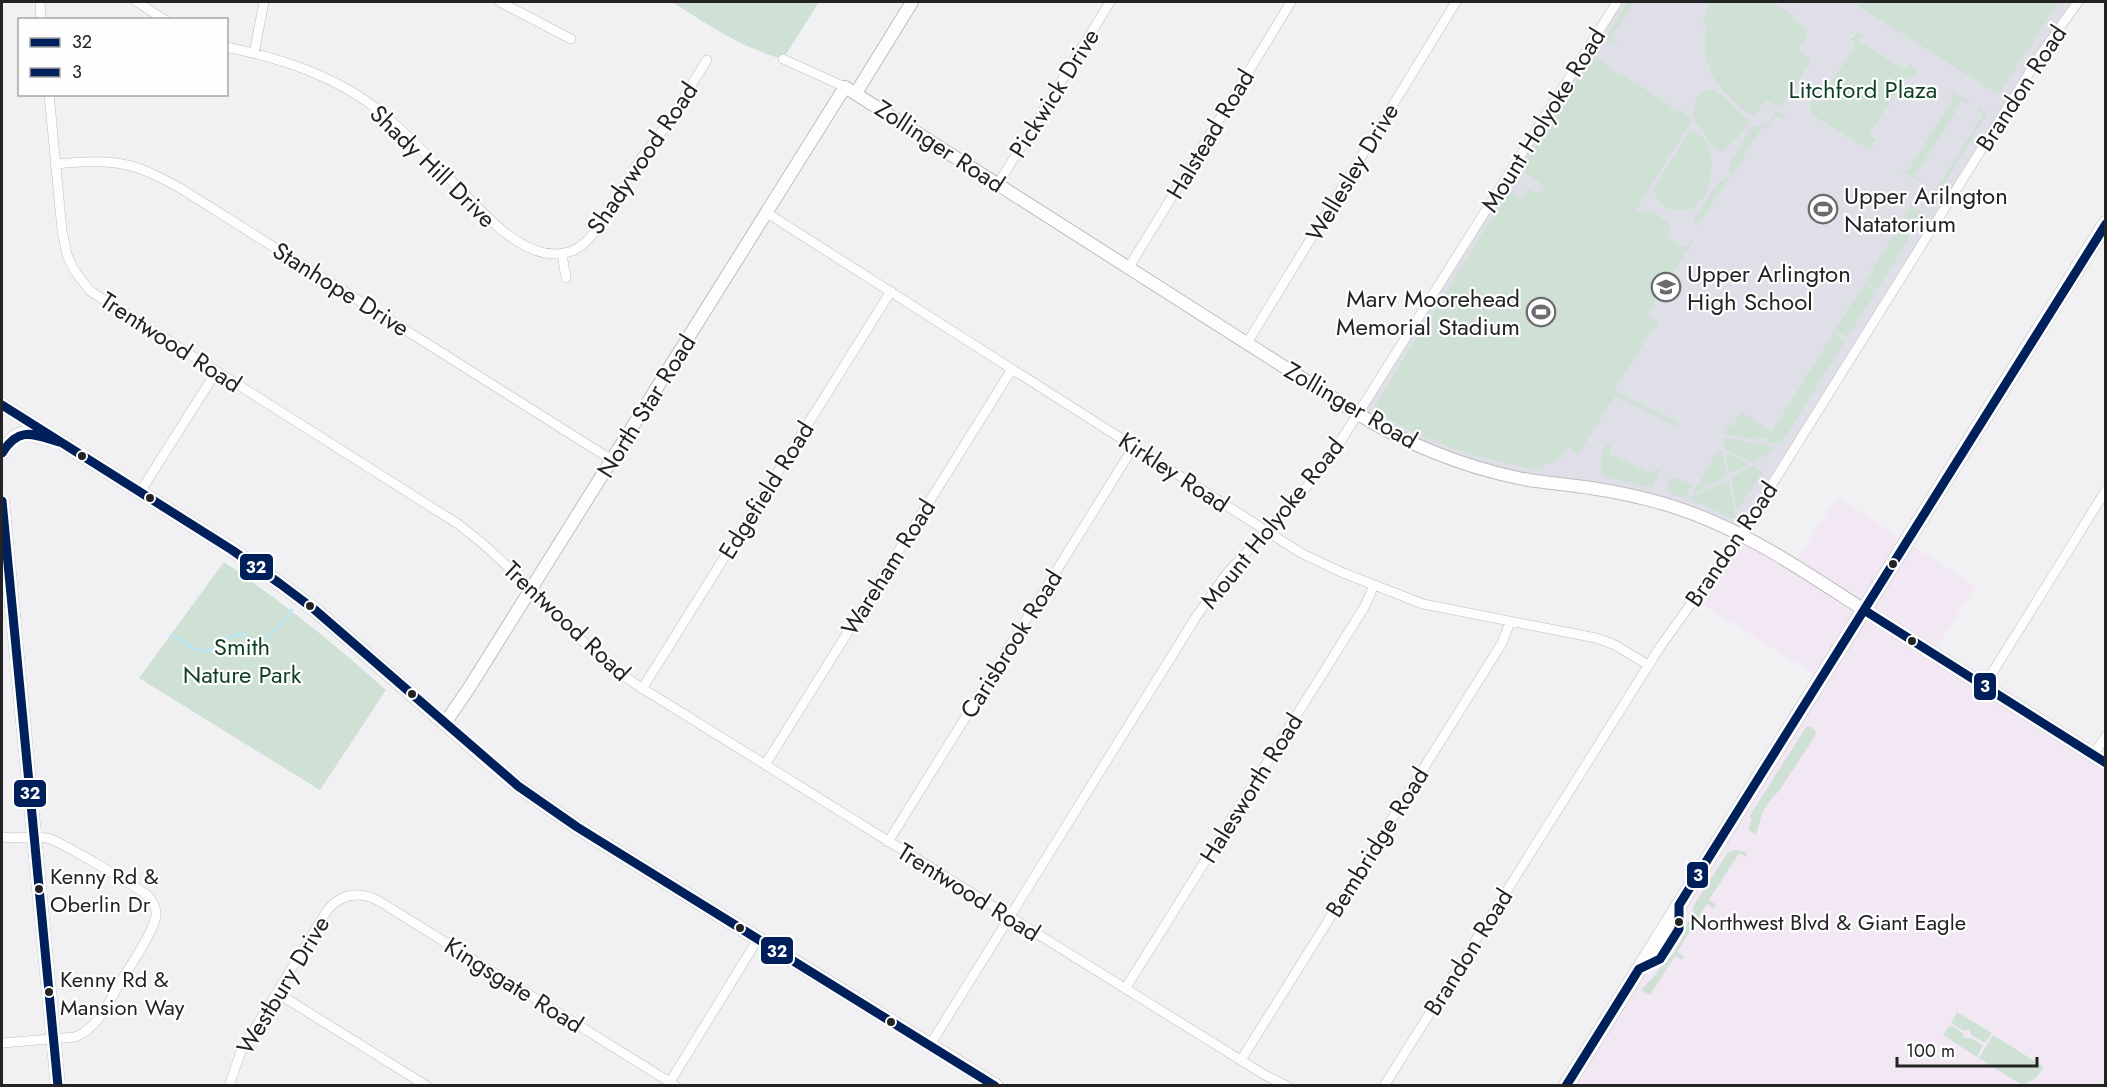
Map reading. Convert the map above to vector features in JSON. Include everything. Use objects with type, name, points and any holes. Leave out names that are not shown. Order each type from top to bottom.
[{"type":"main road","points":[[1566,1086],[2106,223]]},
{"type":"main road","points":[[2,405],[231,550],[315,610],[518,786],[553,811],[996,1086]]},
{"type":"main road","points":[[2,453],[10,440],[22,433],[65,444]]},
{"type":"main road","points":[[2,501],[58,1086]]},
{"type":"main road","name":"Zollinger Road","points":[[1864,610],[2099,759]]},
{"type":"street","points":[[40,2],[41,18]]},
{"type":"street","points":[[137,2],[162,18]]},
{"type":"street","points":[[255,53],[264,2]]},
{"type":"street","points":[[500,2],[571,39]]},
{"type":"street","name":"North Star Road","points":[[445,723],[470,688],[767,213],[912,2]]},
{"type":"street","name":"Pickwick Drive","points":[[998,184],[1110,2]]},
{"type":"street","name":"Halstead Road","points":[[1129,267],[1291,2]]},
{"type":"street","name":"Wellesley Drive","points":[[1247,343],[1456,2]]},
{"type":"street","name":"Mount Holyoke Road","points":[[930,1045],[1008,916],[1196,617],[1227,573],[1298,498],[1335,450],[1617,2]]},
{"type":"street","name":"Brandon Road","points":[[1384,1086],[1648,665],[1741,534],[2041,54],[2078,2]]},
{"type":"street","name":"Shady Hill Drive","points":[[228,47],[282,60],[324,76],[354,93],[381,112],[407,135],[490,220],[518,243],[537,252]]},
{"type":"street","name":"Zollinger Road","points":[[783,59],[850,90],[1358,414],[1422,447],[1465,464],[1519,478],[1623,493],[1671,506],[1758,542],[1864,610]]},
{"type":"street","name":"Shadywood Road","points":[[537,252],[562,254],[585,243],[603,219],[640,159],[666,127],[707,60]]},
{"type":"street","name":"Trentwood Road","points":[[49,96],[62,231],[67,255],[81,281],[103,300],[458,524],[499,557],[594,652],[642,688],[1125,989],[1263,1074],[1287,1086]]},
{"type":"street","name":"Stanhope Drive","points":[[55,164],[128,165],[180,188],[612,460]]},
{"type":"street","name":"Kirkley Road","points":[[767,213],[1266,531],[1320,563],[1424,604],[1596,638],[1615,645],[1648,665]]},
{"type":"street","points":[[562,254],[567,278]]},
{"type":"street","name":"Edgefield Road","points":[[642,688],[891,291]]},
{"type":"street","name":"Wareham Road","points":[[765,765],[1012,369]]},
{"type":"street","points":[[140,492],[216,372]]},
{"type":"street","name":"Carisbrook Road","points":[[888,842],[1134,446]]},
{"type":"street","points":[[1984,686],[2104,496]]},
{"type":"street","name":"Halesworth Road","points":[[1125,989],[1365,606],[1374,585]]},
{"type":"street","name":"Bembridge Road","points":[[1241,1060],[1496,653],[1510,622]]},
{"type":"street","points":[[2099,759],[2106,736]]},
{"type":"street","points":[[2,837],[49,838],[128,882],[149,897],[155,905],[156,915],[153,926],[94,1025],[86,1033],[75,1037],[2,1043]]},
{"type":"street","name":"Westbury Drive","points":[[229,1086],[241,1051],[328,909],[337,900],[349,895]]},
{"type":"street","name":"Kingsgate Road","points":[[349,895],[365,895],[379,901],[673,1084]]},
{"type":"street","points":[[673,1084],[758,939]]},
{"type":"street","points":[[277,993],[427,1086]]},
{"type":"shaded area","name":"Upper Arlington High School","points":[[1617,2],[2078,2],[1741,534],[1671,506],[1492,471],[1358,414]],"holes":[[[1857,33],[1861,36],[1859,41],[1904,69],[1907,65],[1918,70],[1913,79],[1907,76],[1870,134],[1875,137],[1869,150],[1815,117],[1809,108],[1809,104],[1819,102],[1855,44],[1850,41],[1851,36]]]},
{"type":"shaded area","points":[[1837,497],[1975,586],[1933,654],[2105,763],[2105,1085],[1566,1086],[1820,678],[1694,599],[1741,534],[1793,565]]},
{"type":"green space","points":[[672,2],[819,2],[783,59],[739,42]]},
{"type":"green space","points":[[1628,2],[1634,2],[1611,38],[1617,42],[1614,45],[1605,39]]},
{"type":"green space","points":[[1709,2],[1771,2],[1793,15],[1791,18],[1805,27],[1807,36],[1798,50],[1812,59],[1781,108],[1766,100],[1754,116],[1751,115],[1721,88],[1710,70],[1705,50],[1707,26],[1703,25]]},
{"type":"green space","points":[[1861,2],[2059,2],[1998,94],[1858,6]]},
{"type":"green space","name":"Litchford Plaza","points":[[1857,33],[1862,35],[1859,41],[1904,69],[1909,64],[1918,70],[1913,79],[1907,76],[1870,134],[1876,139],[1869,150],[1815,117],[1809,108],[1812,99],[1819,102],[1855,44],[1849,39]]},
{"type":"green space","name":"Marv Moorehead Memorial Stadium","points":[[1596,58],[1613,69],[1614,74],[1618,73],[1632,81],[1633,85],[1637,84],[1651,93],[1652,97],[1656,96],[1670,105],[1671,109],[1675,108],[1690,117],[1691,122],[1636,210],[1643,214],[1646,210],[1650,211],[1670,223],[1668,227],[1671,229],[1666,237],[1680,246],[1686,247],[1691,240],[1693,241],[1647,315],[1659,322],[1657,326],[1655,325],[1614,391],[1679,423],[1678,427],[1615,396],[1578,455],[1568,446],[1556,462],[1544,464],[1543,469],[1529,469],[1441,444],[1373,409],[1509,191],[1521,198],[1505,227],[1528,189],[1538,194],[1543,185],[1521,171],[1591,59]]},
{"type":"green space","points":[[1710,89],[1722,95],[1750,122],[1724,152],[1711,145],[1694,116],[1694,106],[1698,97]]},
{"type":"green space","points":[[1949,90],[1970,102],[1968,104],[1962,101],[1915,176],[1921,179],[1919,182],[1900,169],[1908,171],[1954,97]]},
{"type":"green space","points":[[1980,108],[1987,113],[1986,116],[1938,193],[1935,191],[1983,115],[1978,111]]},
{"type":"green space","points":[[1776,111],[1787,118],[1776,115],[1767,129],[1763,126],[1733,174],[1729,172],[1732,160],[1752,127],[1768,123]]},
{"type":"green space","points":[[1690,131],[1702,136],[1709,148],[1712,162],[1710,178],[1705,193],[1697,205],[1685,211],[1670,209],[1659,201],[1653,189]]},
{"type":"green space","points":[[1726,177],[1729,179],[1698,225],[1693,222],[1716,185]]},
{"type":"green space","points":[[1911,205],[1925,214],[1913,232],[1900,225]]},
{"type":"green space","points":[[1898,228],[1910,237],[1878,289],[1865,282],[1875,268],[1871,265],[1873,262],[1876,264]]},
{"type":"green space","points":[[1864,284],[1876,292],[1848,337],[1835,330]]},
{"type":"green space","points":[[1834,332],[1845,341],[1781,444],[1767,442],[1768,439],[1757,437],[1756,440],[1725,434],[1728,426],[1733,425],[1739,411],[1772,431],[1805,379],[1802,377],[1804,374],[1807,376]]},
{"type":"green space","points":[[1724,437],[1775,447],[1775,449],[1753,463],[1725,449],[1722,440]]},
{"type":"green space","points":[[1608,444],[1611,446],[1609,453],[1653,474],[1660,469],[1653,486],[1646,487],[1603,477],[1601,456]]},
{"type":"green space","points":[[1719,449],[1722,451],[1727,475],[1692,494]]},
{"type":"green space","points":[[1728,454],[1748,465],[1730,474],[1726,456]]},
{"type":"green space","points":[[1752,466],[1763,472],[1737,511],[1731,478]]},
{"type":"green space","points":[[1673,477],[1692,485],[1684,498],[1666,490]]},
{"type":"green space","points":[[1728,480],[1736,518],[1731,518],[1689,499],[1690,497]]},
{"type":"green space","name":"Smith Nature Park","points":[[224,562],[307,623],[386,690],[320,790],[139,678]]},
{"type":"green space","points":[[1810,726],[1816,731],[1815,736],[1762,813],[1756,835],[1748,829],[1752,819],[1749,817],[1806,727]]},
{"type":"green space","points":[[1734,850],[1746,852],[1747,857],[1739,853],[1709,900],[1716,905],[1714,908],[1707,904],[1677,952],[1684,957],[1682,960],[1675,956],[1650,995],[1641,990],[1656,974],[1667,955],[1671,957],[1682,939],[1679,937],[1690,919],[1694,905],[1728,852]]},
{"type":"green space","points":[[1957,1012],[1992,1033],[1985,1043],[1972,1036],[1969,1030],[1964,1031],[1951,1023]]},
{"type":"green space","points":[[1950,1025],[1963,1033],[1964,1038],[1971,1038],[1983,1045],[1977,1057],[1943,1035]]},
{"type":"green space","points":[[1993,1035],[2044,1067],[2036,1078],[2022,1085],[1979,1058]]},
{"type":"waterway","points":[[171,635],[201,651],[215,648],[238,634],[244,634],[252,646],[259,646],[279,627],[292,610]]},
{"type":"transit line","name":"3","points":[[1566,1086],[1639,969],[1660,959],[1679,929],[1679,905],[2106,224]]},
{"type":"transit line","name":"32","points":[[2,405],[232,550],[279,583],[315,610],[518,786],[577,827],[995,1086]]},
{"type":"transit line","name":"32","points":[[2,453],[14,439],[27,434],[59,442]]},
{"type":"transit line","name":"32","points":[[2,501],[58,1086]]},
{"type":"transit line","name":"3","points":[[1864,610],[2106,763]]},
{"type":"place","name":"Upper Arilngton Natatorium","points":[[1823,209]]},
{"type":"place","name":"Upper Arlington High School","points":[[1666,287]]},
{"type":"place","name":"Marv Moorehead Memorial Stadium","points":[[1541,312]]},
{"type":"place","name":"Kenny Rd & Oberlin Dr","points":[[39,889]]},
{"type":"place","name":"Northwest Blvd & Giant Eagle","points":[[1679,922]]},
{"type":"place","name":"Kenny Rd & Mansion Way","points":[[49,992]]}]
